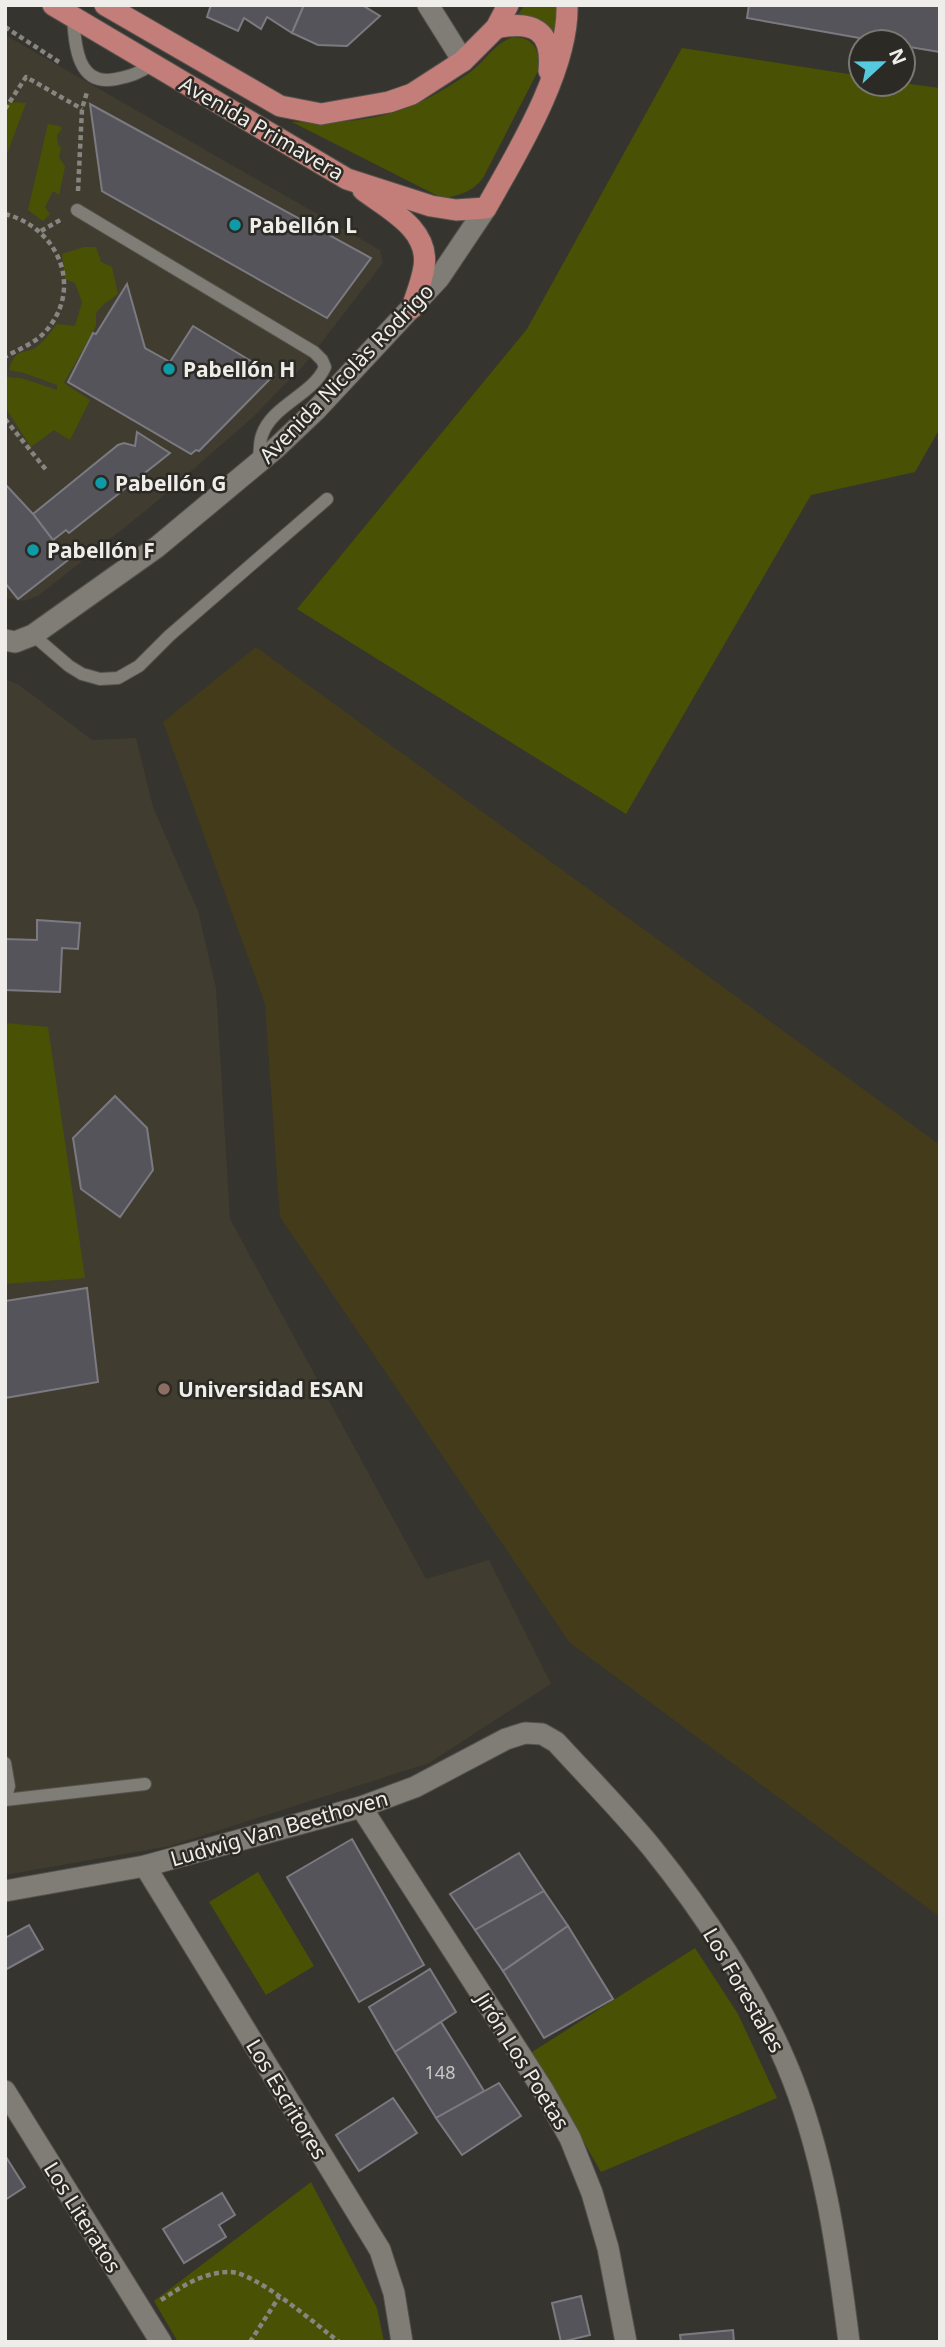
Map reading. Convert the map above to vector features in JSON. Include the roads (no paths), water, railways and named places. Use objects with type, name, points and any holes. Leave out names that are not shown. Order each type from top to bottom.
[{"type":"main road","name":"Avenida Primavera","points":[[53,5],[347,179],[431,206],[462,210],[486,208]]},
{"type":"main road","name":"Avenida Primavera","points":[[105,5],[280,106],[321,114],[389,102],[412,94],[463,61],[496,28],[508,5]]},
{"type":"main road","name":"Avenida Nicolàs Rodrigo","points":[[486,208],[524,140],[547,87],[565,40],[567,5]]},
{"type":"main road","points":[[496,28],[517,24],[532,28],[544,36],[551,57],[547,87]]},
{"type":"main road","points":[[347,179],[408,223],[418,236],[424,266],[412,309]]},
{"type":"street","points":[[428,5],[463,61]]},
{"type":"street","name":"Avenida Nicolàs Rodrigo","points":[[5,640],[15,642],[33,635],[157,547],[259,462],[315,411],[412,309],[439,278],[486,208]]},
{"type":"street","name":"Ludwig Van Beethoven","points":[[5,1891],[145,1866],[361,1807],[415,1787],[506,1739],[525,1733],[542,1734]]},
{"type":"street","name":"Los Forestales","points":[[542,1734],[556,1742],[652,1848],[704,1920],[750,1992],[780,2052],[811,2134],[828,2198],[849,2342]]},
{"type":"street","name":"Jirón Los Poetas","points":[[361,1807],[543,2090],[570,2138],[592,2193],[608,2248],[626,2342]]},
{"type":"street","name":"Los Escritores","points":[[145,1866],[380,2250],[394,2293],[402,2342]]},
{"type":"street","name":"Los Literatos","points":[[5,2091],[161,2342]]},
{"type":"lane","points":[[73,17],[77,51],[83,67],[98,79],[108,81],[129,77],[152,64]]},
{"type":"lane","points":[[77,210],[314,352],[323,360],[325,367],[316,379],[268,424],[261,436],[259,462]]},
{"type":"lane","points":[[33,635],[82,674],[100,679],[118,678],[139,666],[169,636],[327,499]]},
{"type":"lane","points":[[5,1763],[9,1786],[5,1800],[145,1784]]},
{"type":"place","name":"Pabellón L","points":[[235,225]]},
{"type":"place","name":"Pabellón H","points":[[169,369]]},
{"type":"place","name":"Pabellón G","points":[[101,483]]},
{"type":"place","name":"Pabellón F","points":[[33,550]]},
{"type":"place","name":"Universidad ESAN","points":[[164,1389]]}]
